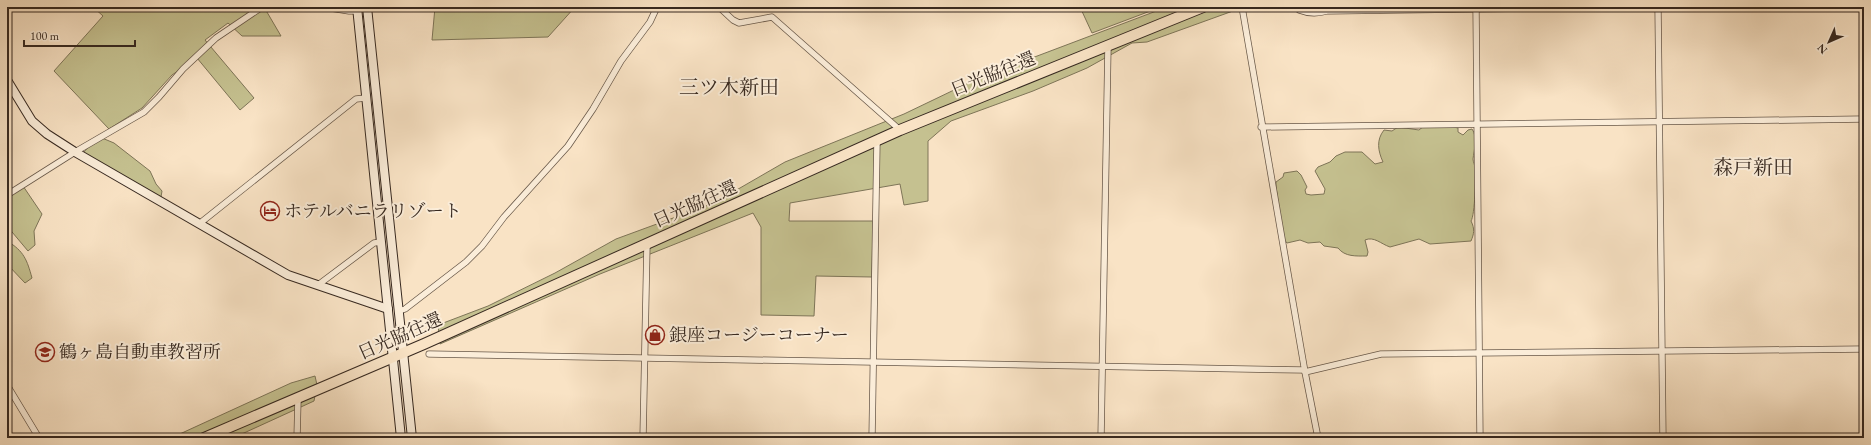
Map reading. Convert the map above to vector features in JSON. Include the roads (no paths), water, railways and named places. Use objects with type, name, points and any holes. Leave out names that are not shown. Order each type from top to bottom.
[{"type":"highway","name":"日光脇往還","points":[[204,438],[393,357],[900,130],[1203,7]]},
{"type":"street","points":[[7,195],[75,152],[144,112],[183,69],[216,38],[262,7]]},
{"type":"street","points":[[324,7],[349,11],[357,9],[401,438]]},
{"type":"street","points":[[367,7],[412,438]]},
{"type":"street","points":[[399,311],[405,309],[471,257],[482,246],[504,217],[568,146],[593,109],[621,61],[650,22],[657,7]]},
{"type":"street","points":[[719,7],[733,20],[739,23],[772,16],[900,130]]},
{"type":"street","points":[[1242,7],[1318,438]]},
{"type":"street","points":[[1299,7],[1300,10],[1305,12],[1317,14],[1327,11],[1612,7]]},
{"type":"street","points":[[1627,7],[1691,7]]},
{"type":"street","points":[[1658,7],[1663,438]]},
{"type":"street","points":[[1476,8],[1480,438]]},
{"type":"street","points":[[1101,438],[1108,46]]},
{"type":"street","points":[[7,80],[32,121],[47,134],[75,152],[288,275],[388,309]]},
{"type":"street","points":[[199,224],[356,99],[366,98]]},
{"type":"street","points":[[1262,127],[1864,119]]},
{"type":"street","points":[[872,438],[877,141]]},
{"type":"street","points":[[318,285],[374,243],[381,242]]},
{"type":"street","points":[[643,438],[647,244]]},
{"type":"street","points":[[429,354],[1305,371],[1381,354],[1864,348]]},
{"type":"street","points":[[7,385],[39,438]]},
{"type":"street","points":[[297,438],[298,399]]},
{"type":"place","name":"ホテルバニラリゾート","points":[[270,211]]},
{"type":"place","name":"銀座コージーコーナー","points":[[655,335]]},
{"type":"place","name":"鶴ヶ島自動車教習所","points":[[45,352]]},
{"type":"district","name":"三ツ木新田","points":[[729,87]]},
{"type":"district","name":"森戸新田","points":[[1753,167]]}]
